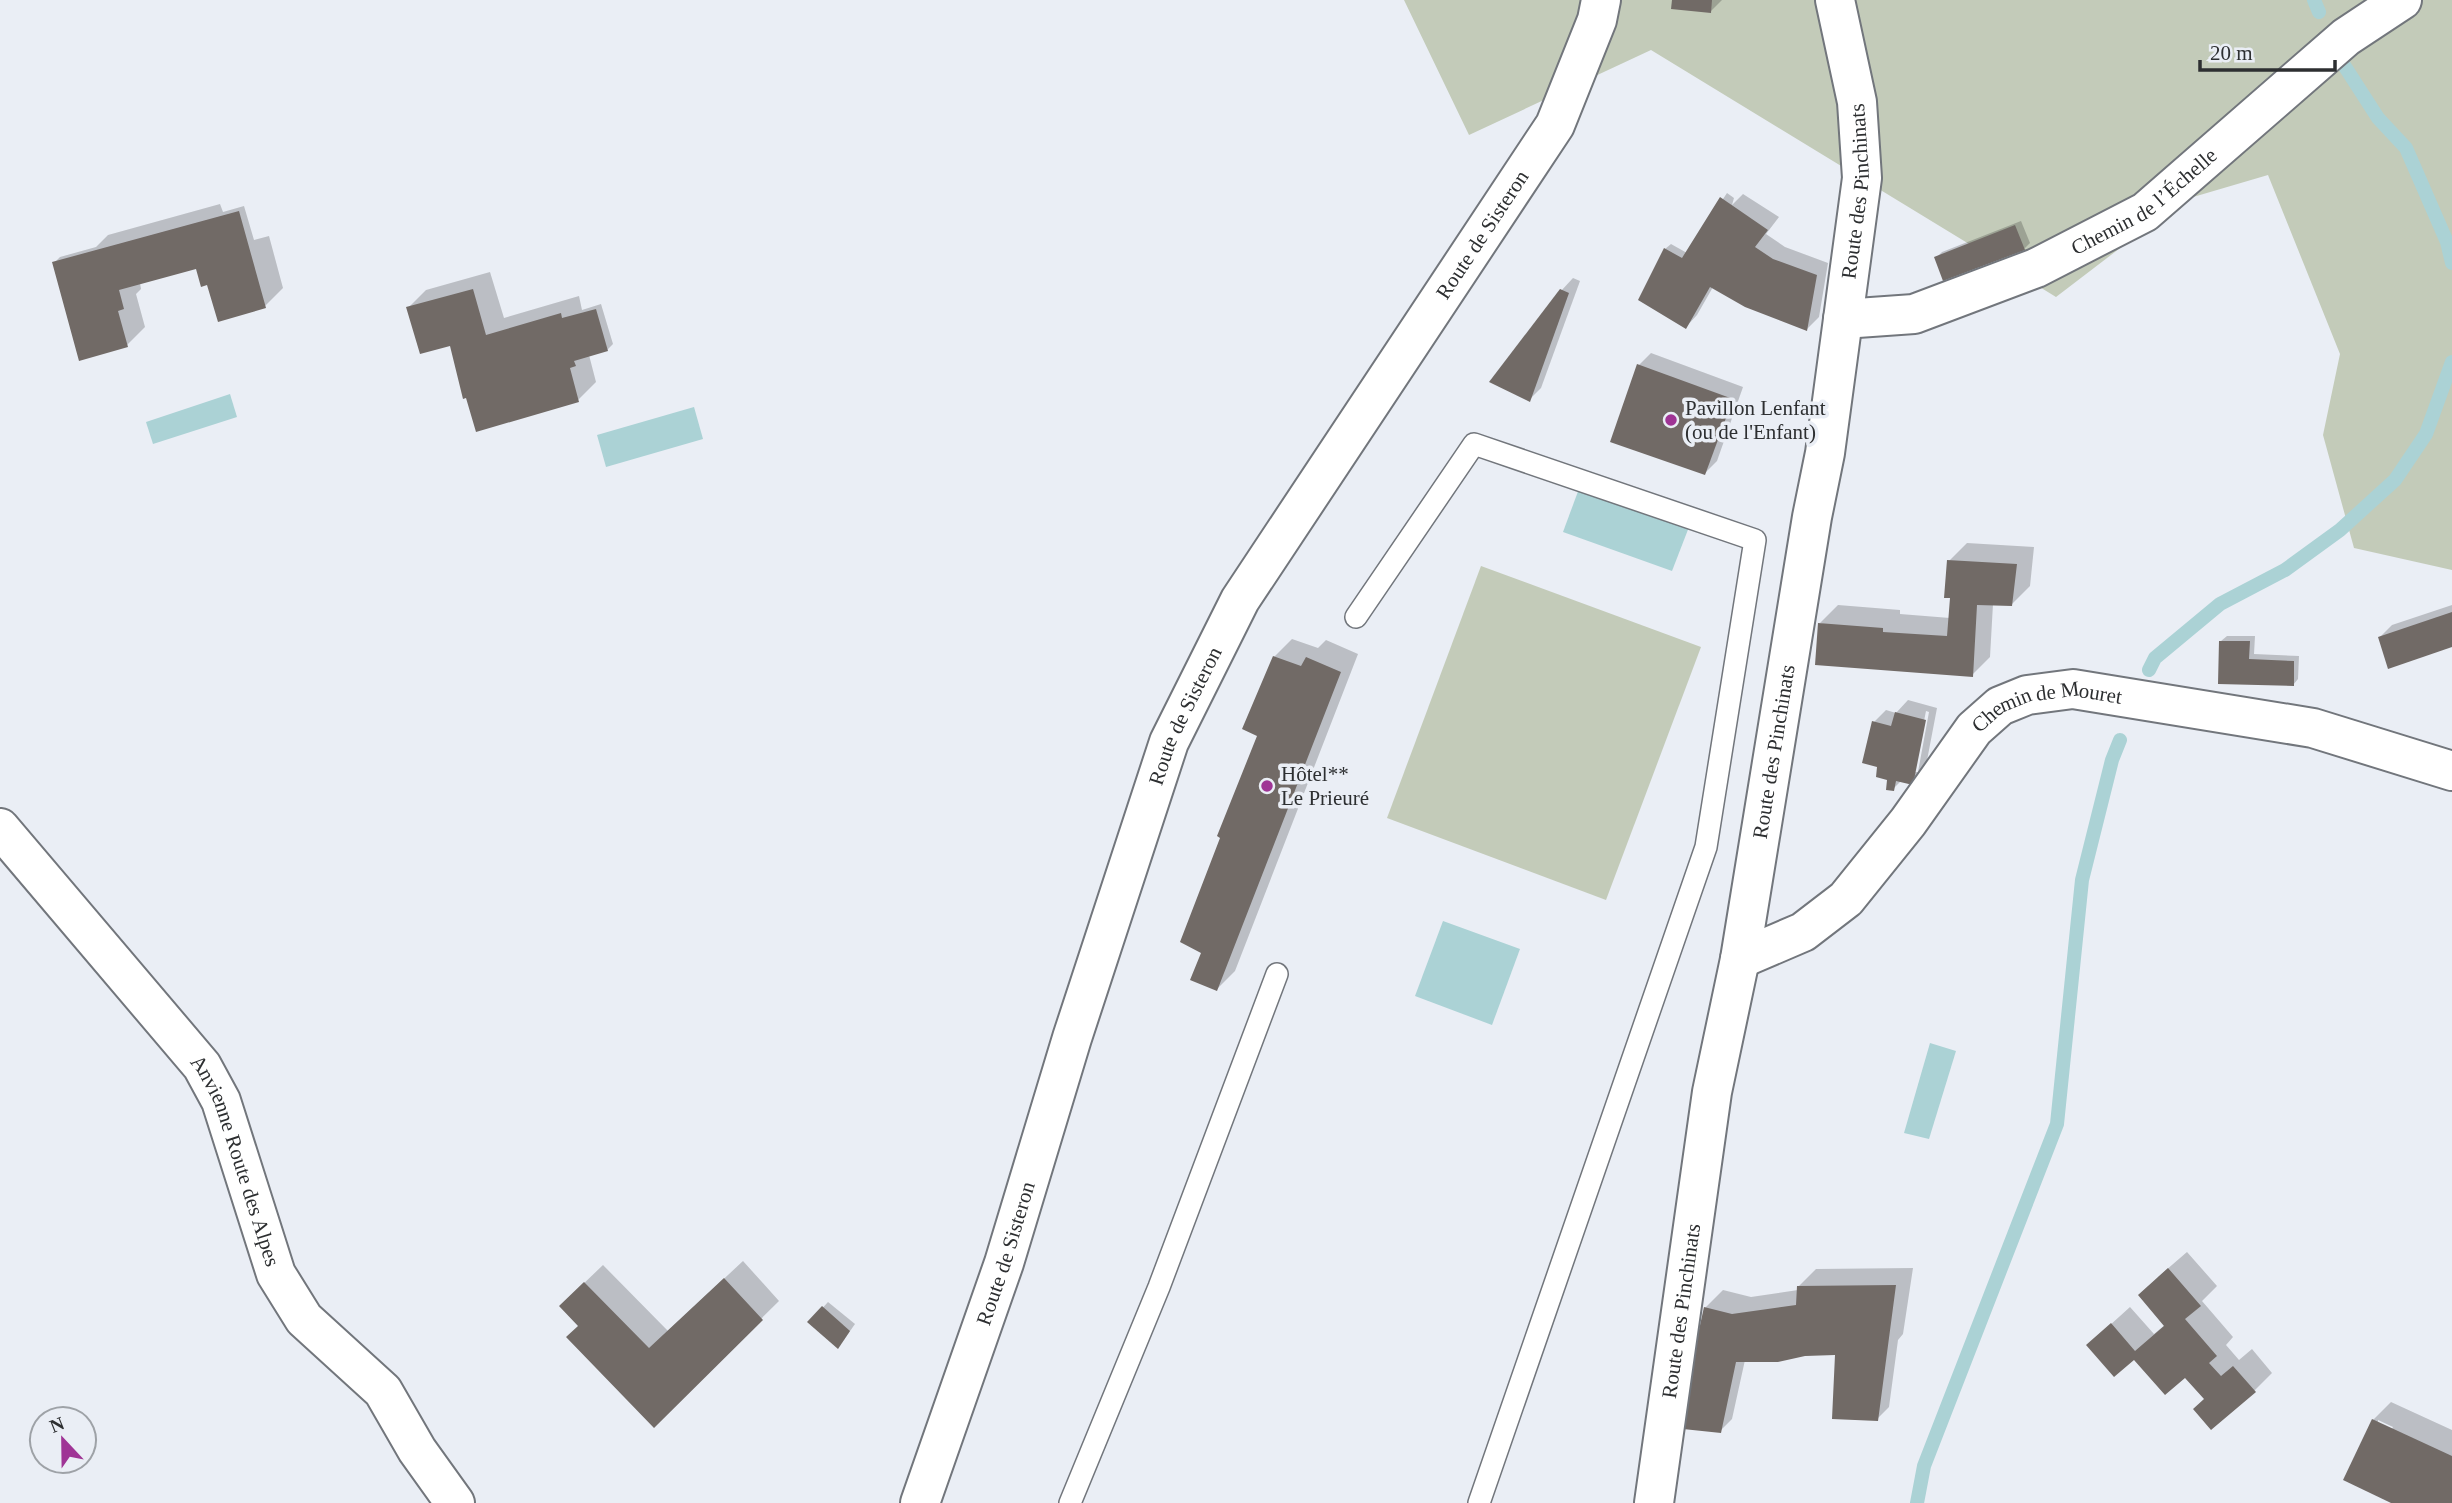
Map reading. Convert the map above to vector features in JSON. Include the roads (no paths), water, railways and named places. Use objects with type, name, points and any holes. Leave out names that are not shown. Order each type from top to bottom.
[{"type":"street","name":"Route de Sisteron","points":[[920,1503],[1004,1263],[1072,1038],[1169,741],[1240,600],[1555,125],[1597,20],[1601,0]]},
{"type":"street","name":"Route des Pinchinats","points":[[1654,1503],[1712,1092],[1740,959],[1812,517],[1825,453],[1862,178],[1857,102],[1835,0]]},
{"type":"street","name":"Chemin de l’Échelle","points":[[1843,319],[1914,314],[2036,268],[2145,212],[2346,37],[2401,0]]},
{"type":"street","name":"Chemin de Mouret","points":[[1740,959],[1803,932],[1846,898],[1908,822],[1974,729],[2000,706],[2027,695],[2073,689],[2313,728],[2452,771]]},
{"type":"street","name":"Anvienne Route des Alpes","points":[[0,828],[202,1066],[222,1101],[275,1274],[304,1319],[383,1391],[417,1450],[455,1503]]},
{"type":"lane","points":[[1356,617],[1474,444],[1755,540],[1706,847],[1479,1503]]},
{"type":"lane","points":[[1070,1503],[1159,1287],[1277,974]]},
{"type":"water","points":[[230,394],[237,417],[153,444],[146,422]]},
{"type":"water","points":[[694,407],[703,439],[606,467],[597,435]]},
{"type":"water","points":[[1580,486],[1689,527],[1672,571],[1563,532]]},
{"type":"water","points":[[1443,921],[1520,949],[1492,1025],[1415,996]]},
{"type":"water","points":[[1930,1043],[1956,1051],[1929,1139],[1904,1133]]},
{"type":"waterway","points":[[2314,0],[2319,12]]},
{"type":"waterway","points":[[2340,59],[2378,118],[2406,148],[2447,242],[2452,263]]},
{"type":"waterway","points":[[2149,670],[2155,658],[2220,604],[2285,570],[2340,530],[2395,480],[2426,434],[2452,362]]},
{"type":"waterway","points":[[1917,1503],[1924,1466],[2057,1124],[2082,880],[2112,760],[2120,740]]},
{"type":"place","name":"Pavillon Lenfant (ou de l'Enfant)","points":[[1671,420]]},
{"type":"place","name":"Hôtel** Le Prieuré","points":[[1267,786]]}]
